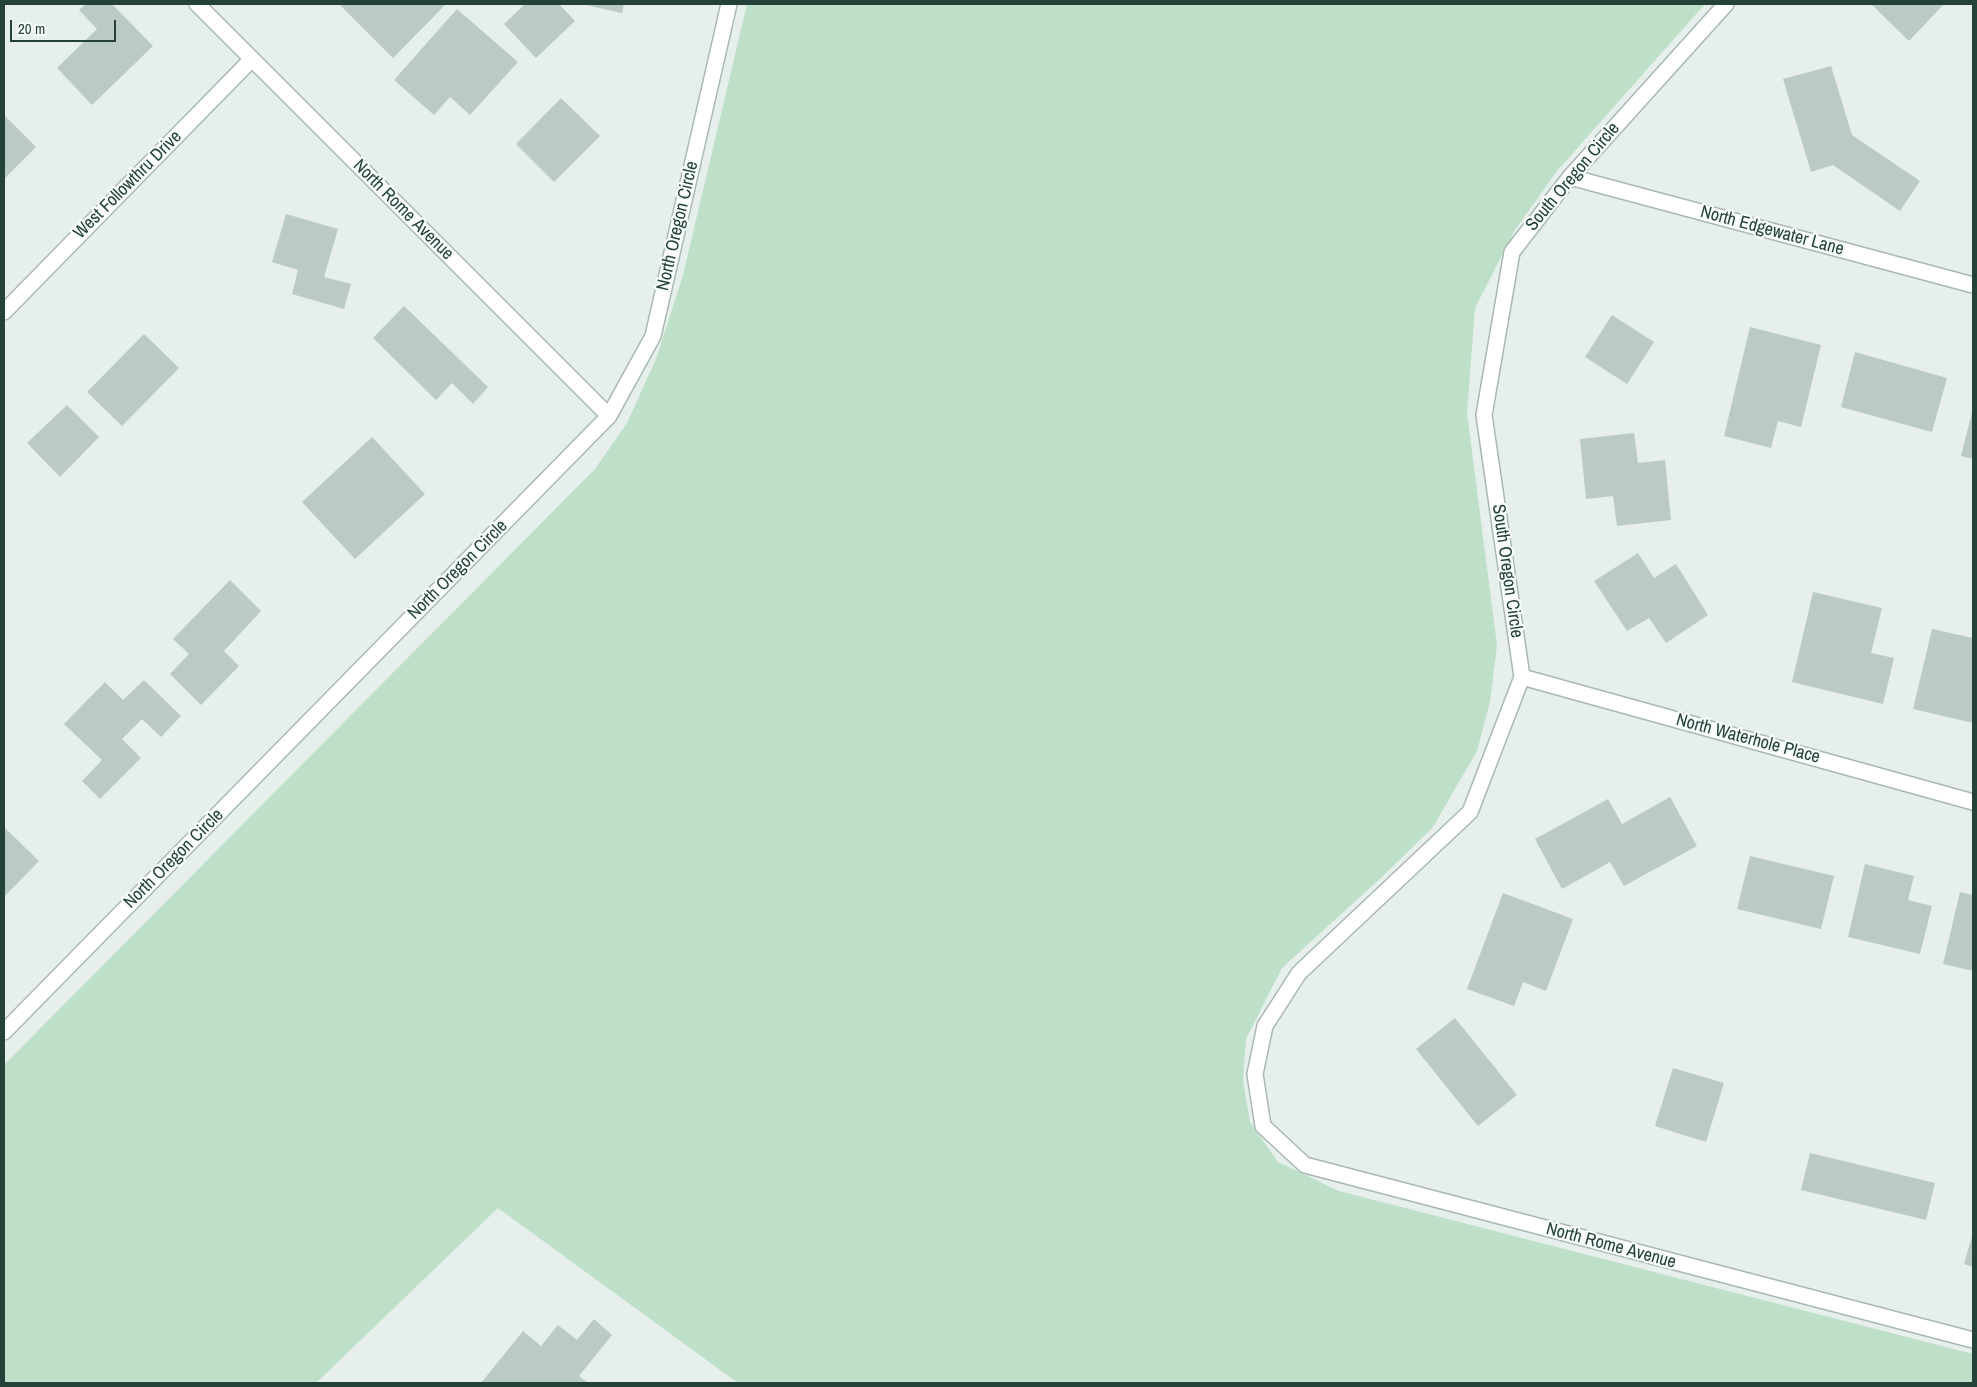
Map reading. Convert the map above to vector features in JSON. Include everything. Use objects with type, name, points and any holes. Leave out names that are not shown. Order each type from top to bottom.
[{"type":"street","name":"North Rome Avenue","points":[[197,4],[609,416]]},
{"type":"street","name":"North Oregon Circle","points":[[4,1032],[609,416],[653,336],[729,4]]},
{"type":"street","name":"South Oregon Circle","points":[[1263,1126],[1255,1074],[1265,1026],[1299,973],[1470,812],[1522,678],[1484,415],[1512,252],[1570,177],[1726,4]]},
{"type":"street","name":"West Followthru Drive","points":[[4,312],[252,59]]},
{"type":"street","name":"North Edgewater Lane","points":[[1570,177],[1973,285]]},
{"type":"street","name":"North Waterhole Place","points":[[1522,678],[1973,802]]},
{"type":"street","name":"North Rome Avenue","points":[[1263,1126],[1305,1165],[1973,1340]]},
{"type":"green space","points":[[747,4],[1705,4],[1557,171],[1515,230],[1475,308],[1467,413],[1497,645],[1490,702],[1477,751],[1433,827],[1383,876],[1282,968],[1246,1039],[1243,1080],[1250,1122],[1278,1162],[1339,1191],[1973,1354],[1973,1383],[738,1383],[498,1208],[316,1383],[4,1383],[4,1065],[595,469],[627,423],[656,359],[683,275]]},
{"type":"building","points":[[86,4],[112,4],[153,46],[92,105],[57,68],[97,29],[79,10]]},
{"type":"building","points":[[339,4],[446,4],[393,58]]},
{"type":"building","points":[[525,4],[559,4],[575,21],[536,58],[504,24]]},
{"type":"building","points":[[581,4],[624,4],[622,13]]},
{"type":"building","points":[[1871,4],[1944,4],[1909,41]]},
{"type":"building","points":[[457,9],[518,62],[470,115],[450,97],[434,115],[394,80]]},
{"type":"building","points":[[1831,66],[1852,135],[1920,181],[1900,211],[1833,165],[1811,172],[1783,79]]},
{"type":"building","points":[[561,98],[600,136],[554,182],[516,144]]},
{"type":"building","points":[[4,115],[36,147],[4,179]]},
{"type":"building","points":[[286,214],[338,229],[324,277],[351,284],[344,309],[292,294],[298,270],[272,262]]},
{"type":"building","points":[[404,306],[488,387],[473,404],[452,383],[436,400],[373,338]]},
{"type":"building","points":[[1612,315],[1654,342],[1627,384],[1585,357]]},
{"type":"building","points":[[1750,327],[1821,345],[1801,427],[1778,421],[1771,448],[1724,436]]},
{"type":"building","points":[[144,334],[179,368],[122,426],[87,392]]},
{"type":"building","points":[[1855,352],[1947,378],[1932,432],[1841,407]]},
{"type":"building","points":[[67,405],[99,437],[60,477],[27,443]]},
{"type":"building","points":[[1973,408],[1973,459],[1961,456]]},
{"type":"building","points":[[1634,433],[1638,463],[1665,460],[1671,520],[1617,526],[1613,496],[1586,499],[1580,439]]},
{"type":"building","points":[[372,437],[425,494],[355,559],[302,502]]},
{"type":"building","points":[[1638,553],[1654,578],[1676,564],[1708,615],[1666,643],[1649,618],[1627,631],[1594,581]]},
{"type":"building","points":[[230,580],[261,611],[224,651],[239,666],[201,705],[170,674],[189,654],[173,639]]},
{"type":"building","points":[[1813,592],[1882,608],[1871,653],[1894,658],[1883,704],[1792,682]]},
{"type":"building","points":[[1932,629],[1973,638],[1973,723],[1913,709]]},
{"type":"building","points":[[144,680],[181,716],[161,737],[142,719],[122,739],[141,758],[100,799],[82,781],[102,760],[64,724],[105,682],[123,700]]},
{"type":"building","points":[[1670,797],[1697,846],[1624,886],[1610,862],[1562,889],[1535,839],[1608,799],[1622,824]]},
{"type":"building","points":[[4,827],[39,861],[4,897]]},
{"type":"building","points":[[1750,856],[1834,876],[1821,929],[1737,909]]},
{"type":"building","points":[[1865,864],[1914,876],[1908,900],[1932,906],[1920,954],[1848,937]]},
{"type":"building","points":[[1960,892],[1973,895],[1973,971],[1943,964]]},
{"type":"building","points":[[1503,893],[1573,919],[1546,991],[1523,982],[1514,1006],[1467,989]]},
{"type":"building","points":[[1455,1018],[1517,1095],[1478,1126],[1416,1049]]},
{"type":"building","points":[[1673,1068],[1724,1083],[1706,1142],[1655,1126]]},
{"type":"building","points":[[1810,1153],[1935,1183],[1926,1220],[1801,1190]]},
{"type":"building","points":[[1973,1233],[1973,1267],[1964,1264]]},
{"type":"building","points":[[594,1319],[612,1335],[579,1376],[588,1383],[481,1383],[523,1331],[541,1346],[558,1325],[577,1340]]}]
